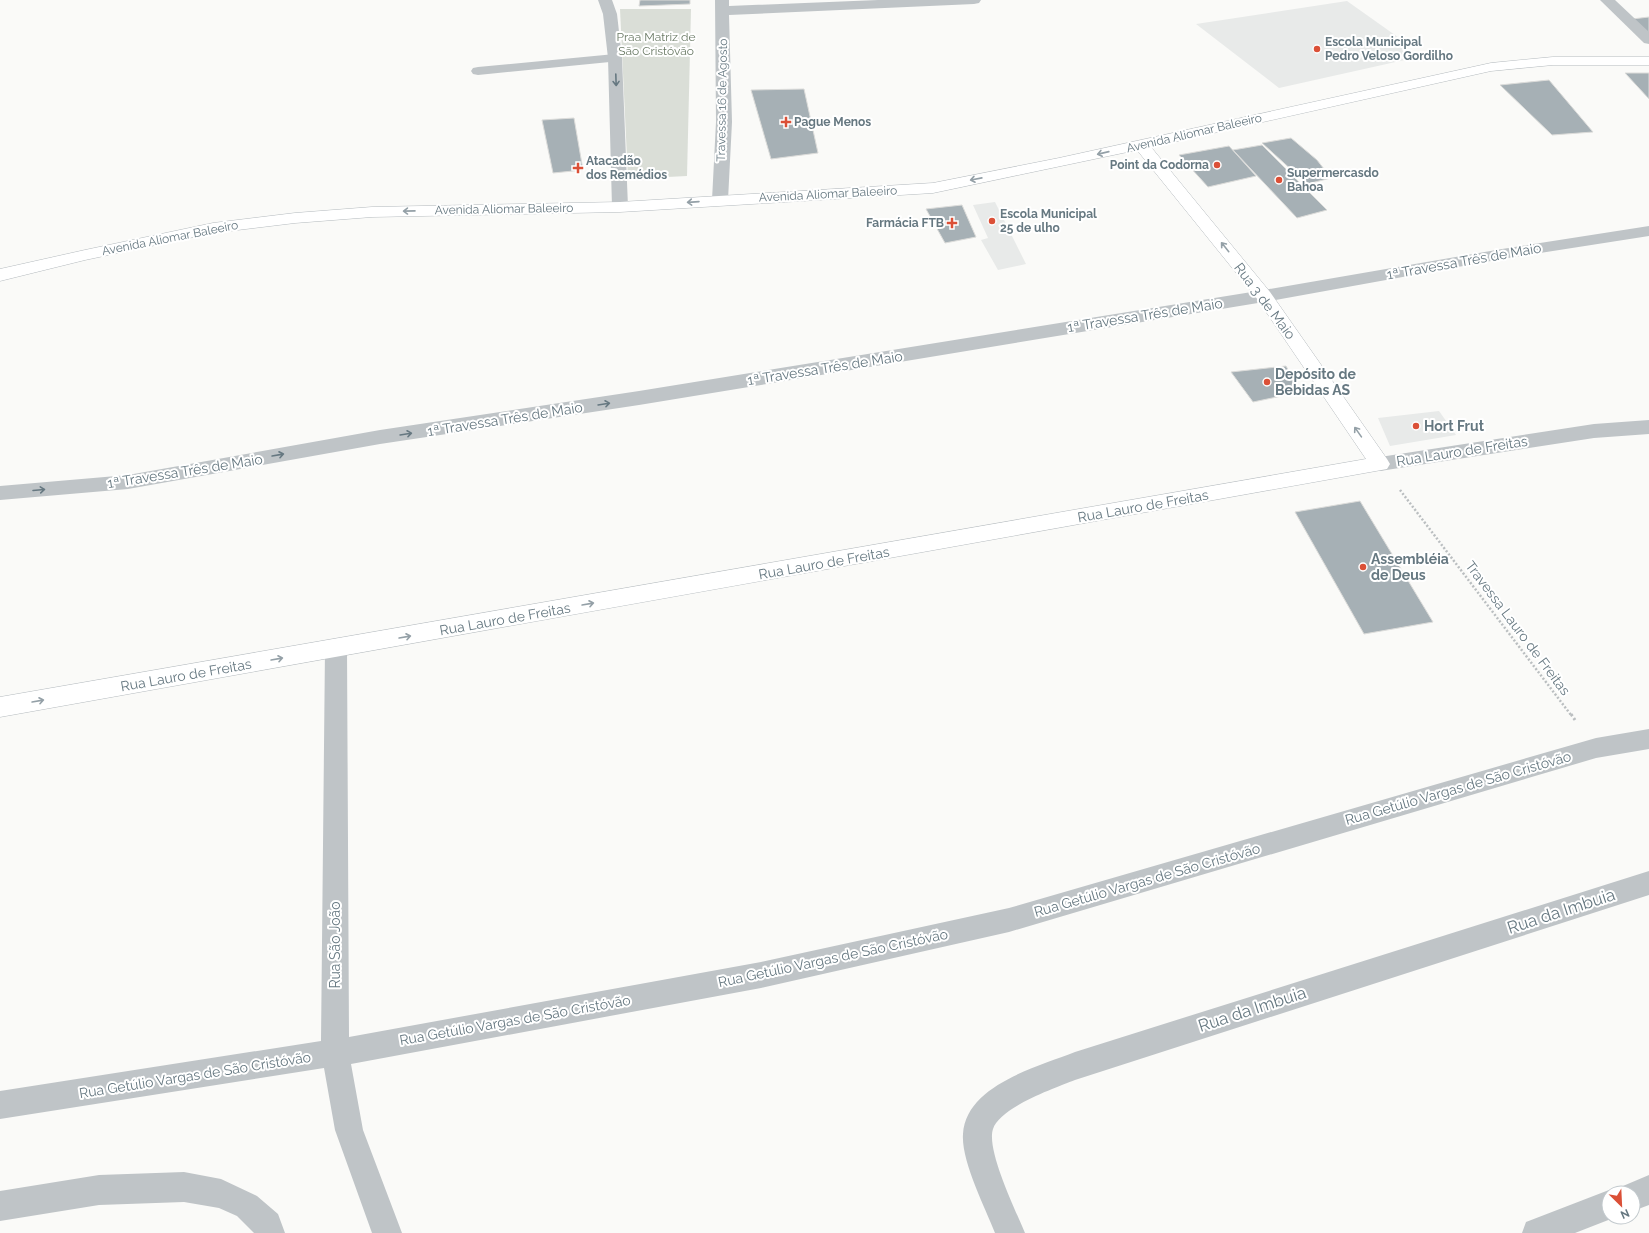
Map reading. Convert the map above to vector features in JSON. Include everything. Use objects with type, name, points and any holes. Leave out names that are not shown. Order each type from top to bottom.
[{"type":"main road","name":"Avenida Aliomar Baleeiro","points":[[0,275],[85,255],[213,228],[295,218],[372,212],[620,207],[933,188],[1059,163],[1491,67],[1553,61],[1649,62]]},
{"type":"main road","name":"Rua 3 de Maio","points":[[1142,145],[1264,296],[1380,464]]},
{"type":"main road","name":"Rua Lauro de Freitas","points":[[0,707],[1380,464]]},
{"type":"street","points":[[605,0],[610,14],[615,58],[620,207]]},
{"type":"street","points":[[722,6],[974,0]]},
{"type":"street","points":[[1607,0],[1649,40]]},
{"type":"street","name":"Travessa 16 de Agosto","points":[[720,200],[724,122],[722,6]]},
{"type":"street","points":[[478,71],[615,58]]},
{"type":"street","name":"1ª Travessa Três de Maio","points":[[0,493],[128,482],[380,438],[654,396],[1264,296],[1502,254],[1649,231]]},
{"type":"street","name":"Rua Lauro de Freitas","points":[[1380,464],[1594,431],[1649,427]]},
{"type":"street","name":"Rua São João","points":[[336,649],[335,1053],[349,1130],[387,1233]]},
{"type":"street","name":"Rua Getúlio Vargas de São Cristóvão","points":[[0,1105],[335,1053],[761,976],[1009,920],[1596,748],[1649,739]]},
{"type":"street","name":"Rua da Imbuia","points":[[1010,1233],[980,1155],[977,1133],[982,1118],[992,1106],[1014,1091],[1075,1066],[1649,883]]},
{"type":"street","points":[[0,1206],[99,1190],[184,1187],[221,1194],[247,1206],[267,1225],[270,1233]]},
{"type":"street","points":[[1537,1233],[1601,1208]]},
{"type":"path","name":"Travessa Lauro de Freitas","points":[[1380,464],[1596,748]]},
{"type":"shaded area","name":"Escola Municipal Pedro Veloso Gordilho","points":[[1347,1],[1402,40],[1409,59],[1279,88],[1196,24]]},
{"type":"shaded area","name":"Escola Municipal 25 de ulho","points":[[995,202],[1026,264],[998,270],[981,240],[988,238],[973,205]]},
{"type":"shaded area","name":"Hort Frut","points":[[1439,411],[1456,435],[1390,446],[1378,418]]},
{"type":"green space","name":"Praa Matriz de São Cristóvão","points":[[620,9],[691,9],[687,176],[628,179]]},
{"type":"building","points":[[640,0],[690,0],[690,4],[639,6]]},
{"type":"building","points":[[1649,17],[1649,33],[1632,19]]},
{"type":"building","points":[[1625,73],[1649,73],[1649,99]]},
{"type":"building","points":[[1549,80],[1593,132],[1552,135],[1500,85]]},
{"type":"building","name":"Pague Menos","points":[[804,89],[818,153],[771,159],[751,90]]},
{"type":"building","points":[[574,118],[583,170],[553,173],[542,120]]},
{"type":"building","points":[[1291,138],[1317,160],[1331,178],[1307,184],[1262,143]]},
{"type":"building","name":"Supermercasdo Bahoa","points":[[1262,145],[1327,210],[1297,218],[1233,150]]},
{"type":"building","name":"Point da Codorna","points":[[1229,146],[1256,176],[1208,187],[1179,155]]},
{"type":"building","name":"Farmácia FTB","points":[[962,205],[976,237],[945,243],[926,209]]},
{"type":"building","name":"Depósito de Bebidas AS","points":[[1286,366],[1301,392],[1253,402],[1231,372]]},
{"type":"building","name":"Assembléia de Deus","points":[[1360,501],[1433,622],[1364,634],[1295,512]]},
{"type":"place","name":"Escola Municipal Pedro Veloso Gordilho","points":[[1317,49]]},
{"type":"place","name":"Pague Menos","points":[[786,122]]},
{"type":"place","name":"Point da Codorna","points":[[1217,165]]},
{"type":"place","name":"Atacadão dos Remédios","points":[[578,168]]},
{"type":"place","name":"Supermercasdo Bahoa","points":[[1279,180]]},
{"type":"place","name":"Escola Municipal 25 de ulho","points":[[992,221]]},
{"type":"place","name":"Farmácia FTB","points":[[952,223]]},
{"type":"place","name":"Depósito de Bebidas AS","points":[[1267,382]]},
{"type":"place","name":"Hort Frut","points":[[1416,426]]},
{"type":"place","name":"Assembléia de Deus","points":[[1363,567]]}]
